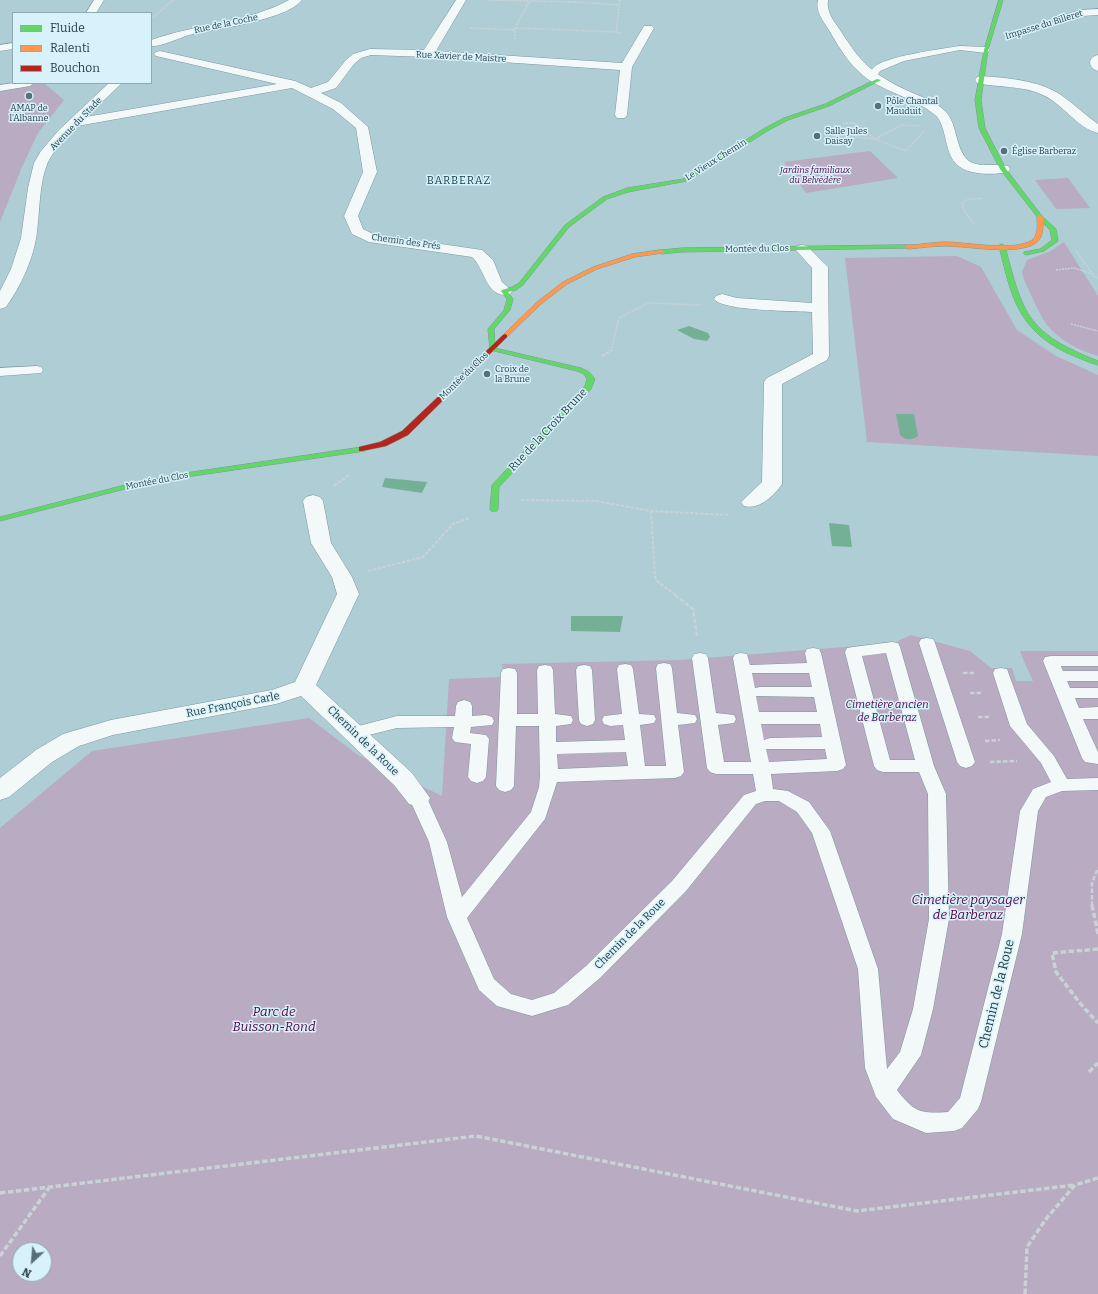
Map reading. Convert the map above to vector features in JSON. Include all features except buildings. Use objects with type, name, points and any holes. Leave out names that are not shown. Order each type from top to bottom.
[{"type":"main road","points":[[1001,0],[986,50],[978,100],[982,128],[1003,168],[1040,217],[1053,229],[1055,241],[1046,248],[1032,253],[1003,249]]},
{"type":"main road","name":"Le Vieux Chemin","points":[[504,291],[516,288],[524,281],[564,228],[595,203],[612,193],[676,183],[686,180],[766,129],[786,119],[827,104],[876,78]]},
{"type":"main road","points":[[1003,249],[1034,240],[1038,236],[1041,228],[1040,217]]},
{"type":"main road","name":"Montée du Clos","points":[[0,519],[179,476],[356,450],[383,444],[405,433],[539,303],[565,283],[595,268],[634,255],[682,250],[919,247],[946,250],[1003,249]]},
{"type":"main road","points":[[1003,249],[1011,283],[1027,318],[1038,332],[1063,348],[1098,364]]},
{"type":"main road","points":[[504,291],[510,299],[506,310],[491,329],[492,349],[579,368]]},
{"type":"main road","name":"Rue de la Croix Brune","points":[[494,509],[495,487],[588,387],[591,379],[587,373],[579,368]]},
{"type":"street","points":[[93,12],[99,0]]},
{"type":"street","name":"Rue de la Coche","points":[[152,43],[183,33],[251,19],[285,7],[297,0]]},
{"type":"street","points":[[428,54],[461,0]]},
{"type":"street","points":[[823,0],[822,4],[828,20],[843,45],[862,68],[876,78],[939,112],[944,118],[960,160],[966,165],[979,168],[1003,168]]},
{"type":"street","name":"Impasse du Billeret","points":[[1065,18],[1081,13],[1098,12]]},
{"type":"street","points":[[621,115],[626,67],[648,28]]},
{"type":"street","points":[[152,43],[165,48],[165,50],[155,56]]},
{"type":"street","points":[[0,48],[12,46]]},
{"type":"street","name":"Rue Xavier de Maistre","points":[[310,92],[332,85],[350,62],[357,56],[370,52],[428,54],[626,67]]},
{"type":"street","name":"Chemin des Prés","points":[[155,56],[204,63],[295,85],[337,106],[362,127],[368,156],[370,172],[351,216],[357,231],[369,238],[478,254],[485,260],[495,284],[504,291]]},
{"type":"street","points":[[1098,58],[1096,60],[1096,66],[1098,67]]},
{"type":"street","points":[[981,80],[1013,83],[1043,91],[1055,96],[1098,129]]},
{"type":"street","name":"Avenue du Stade","points":[[0,304],[7,296],[29,239],[32,196],[42,162],[55,143],[115,84]]},
{"type":"street","points":[[74,123],[295,85]]},
{"type":"street","points":[[751,502],[772,484],[773,382],[821,356],[820,267],[802,249]]},
{"type":"street","points":[[722,299],[736,303],[820,308]]},
{"type":"street","points":[[304,687],[348,594],[342,576],[321,543],[313,501]]},
{"type":"street","name":"Chemin de la Roue","points":[[304,687],[316,696],[353,733],[403,779],[418,798]]},
{"type":"street","name":"Rue François Carle","points":[[0,791],[44,756],[71,740],[111,728],[276,698],[304,687]]},
{"type":"lane","points":[[876,78],[878,69],[884,65],[902,59],[960,48],[986,50]]},
{"type":"lane","points":[[0,88],[24,84]]},
{"type":"lane","points":[[0,372],[37,370]]},
{"type":"lane","points":[[927,643],[966,762]]},
{"type":"lane","points":[[884,1090],[910,1055],[923,1009],[939,919],[937,794],[926,769],[892,648],[853,652],[883,766],[926,769]]},
{"type":"lane","points":[[700,658],[716,768],[837,765],[815,660],[756,669]]},
{"type":"lane","points":[[741,658],[765,794]]},
{"type":"lane","points":[[1098,661],[1051,661],[1072,714],[1090,738],[1091,758],[1098,758]]},
{"type":"lane","points":[[548,776],[675,772],[664,668]]},
{"type":"lane","points":[[625,669],[637,772]]},
{"type":"lane","points":[[457,917],[539,814],[548,787],[545,670]]},
{"type":"lane","points":[[584,670],[586,720]]},
{"type":"lane","points":[[505,786],[509,673]]},
{"type":"lane","points":[[1001,673],[1019,726],[1048,760],[1061,784]]},
{"type":"lane","points":[[1057,676],[1098,676]]},
{"type":"lane","points":[[760,692],[822,692]]},
{"type":"lane","points":[[1064,693],[1098,693]]},
{"type":"lane","points":[[463,713],[461,738],[480,739],[477,777]]},
{"type":"lane","points":[[353,733],[397,722],[463,713],[486,721]]},
{"type":"lane","points":[[1072,714],[1098,713]]},
{"type":"lane","points":[[709,719],[728,718]]},
{"type":"lane","points":[[752,718],[827,718]]},
{"type":"lane","points":[[610,720],[648,719]]},
{"type":"lane","points":[[669,719],[689,719]]},
{"type":"lane","points":[[508,720],[565,720]]},
{"type":"lane","points":[[770,744],[833,743]]},
{"type":"lane","points":[[548,748],[633,746]]},
{"type":"lane","name":"Chemin de la Roue","points":[[418,798],[438,842],[457,917],[486,984],[504,1000],[532,1008],[561,999],[593,972],[678,886],[750,799],[765,794],[782,795],[803,807],[821,831],[868,969],[876,1068],[884,1090],[901,1112],[926,1123],[954,1121],[970,1102],[1012,934],[1029,811],[1039,793],[1061,784],[1098,784]]},
{"type":"path","points":[[152,18],[174,0]]},
{"type":"path","points":[[487,0],[577,2],[618,5]]},
{"type":"path","points":[[508,59],[515,48],[515,29],[529,2]]},
{"type":"path","name":"Impasse du Billeret","points":[[990,39],[1010,37],[1065,18]]},
{"type":"path","points":[[445,26],[616,32]]},
{"type":"path","points":[[838,123],[854,123],[875,139]]},
{"type":"path","points":[[820,141],[823,143],[833,142],[836,140],[857,137],[875,139],[906,151],[926,130],[922,126],[902,125],[875,139]]},
{"type":"path","points":[[976,226],[964,210],[962,202],[982,198]]},
{"type":"path","points":[[1067,266],[1093,274]]},
{"type":"path","points":[[579,368],[612,350],[619,318],[648,303],[697,306],[722,299]]},
{"type":"path","points":[[1071,324],[1098,331]]},
{"type":"path","points":[[342,576],[396,565],[424,557],[453,524],[523,500],[596,501],[651,511],[729,516],[751,502]]},
{"type":"path","points":[[651,511],[655,577],[658,582],[693,609],[700,658]]},
{"type":"path","points":[[966,762],[1024,761]]},
{"type":"path","points":[[1098,868],[1095,873],[1092,887],[1093,913],[1098,934]]},
{"type":"path","points":[[1098,949],[1052,953],[1056,972],[1079,1002],[1098,1023]]},
{"type":"path","points":[[1090,1072],[1098,1063]]},
{"type":"path","points":[[0,1193],[476,1136],[857,1211],[1074,1185],[1098,1178]]},
{"type":"path","points":[[1025,1294],[1027,1247],[1046,1219],[1074,1185]]},
{"type":"path","points":[[0,1256],[49,1187]]},
{"type":"green space","points":[[12,83],[45,84],[64,100],[38,133],[22,167],[0,222],[0,85]]},
{"type":"green space","name":"Jardins familiaux du Belvédère","points":[[870,151],[898,178],[806,193],[784,162]]},
{"type":"green space","points":[[1068,178],[1090,208],[1056,209],[1035,180]]},
{"type":"green space","points":[[1064,242],[1098,296],[1098,356],[1070,344],[1047,325],[1024,280],[1022,272],[1027,260],[1049,252]]},
{"type":"green space","points":[[957,256],[981,267],[1017,330],[1056,356],[1098,375],[1098,456],[867,442],[845,258]]},
{"type":"green space","name":"Parc de Buisson-Rond","points":[[911,635],[970,651],[991,668],[1012,668],[1016,681],[1033,681],[1020,651],[1098,651],[1098,1294],[0,1294],[0,828],[92,751],[309,718],[358,755],[442,796],[449,679],[504,677],[502,664],[680,660],[894,643]]},
{"type":"shaded area","points":[[689,326],[708,333],[710,337],[707,341],[694,339],[677,330]]},
{"type":"shaded area","points":[[896,414],[914,414],[918,436],[913,439],[909,439],[900,435]]},
{"type":"shaded area","points":[[385,478],[427,482],[422,493],[382,487]]},
{"type":"shaded area","points":[[829,523],[849,525],[852,547],[832,546]]},
{"type":"shaded area","points":[[571,616],[623,616],[620,632],[571,631]]},
{"type":"traffic: fast","points":[[1001,0],[986,50],[978,100],[982,128],[1003,169],[1040,217],[1053,229],[1055,241],[1042,250],[1026,253]]},
{"type":"traffic: fast","points":[[492,349],[491,329],[507,310],[510,299],[504,291],[514,289],[521,284],[567,226],[583,213],[605,198],[627,190],[685,180],[767,129],[786,119],[827,105],[879,80]]},
{"type":"traffic: fast","points":[[1002,246],[1016,297],[1031,324],[1053,343],[1098,363]]},
{"type":"traffic: fast","points":[[661,252],[682,250],[908,247]]},
{"type":"traffic: fast","points":[[492,349],[579,369],[587,373],[591,379],[588,387],[495,487],[494,509]]},
{"type":"traffic: fast","points":[[0,519],[121,488],[179,476],[362,449]]},
{"type":"traffic: slow","points":[[908,247],[944,244],[990,247],[1014,247],[1024,245],[1033,242],[1038,237],[1040,231],[1040,217]]},
{"type":"traffic: slow","points":[[505,336],[539,303],[565,283],[595,268],[634,255],[661,252]]},
{"type":"traffic: jam","points":[[362,449],[383,444],[405,433],[505,336]]},
{"type":"place","name":"AMAP de l'Albanne","points":[[29,96]]},
{"type":"place","name":"Pôle Chantal Mauduit","points":[[878,106]]},
{"type":"place","name":"Salle Jules Daisay","points":[[817,136]]},
{"type":"place","name":"Église Barberaz","points":[[1004,151]]},
{"type":"place","name":"Croix de la Brune","points":[[487,374]]},
{"type":"district","name":"BARBERAZ","points":[[459,181]]},
{"type":"park label","name":"Cimetière ancien de Barberaz","points":[[887,711]]},
{"type":"park label","name":"Cimetière paysager de Barberaz","points":[[968,908]]}]
